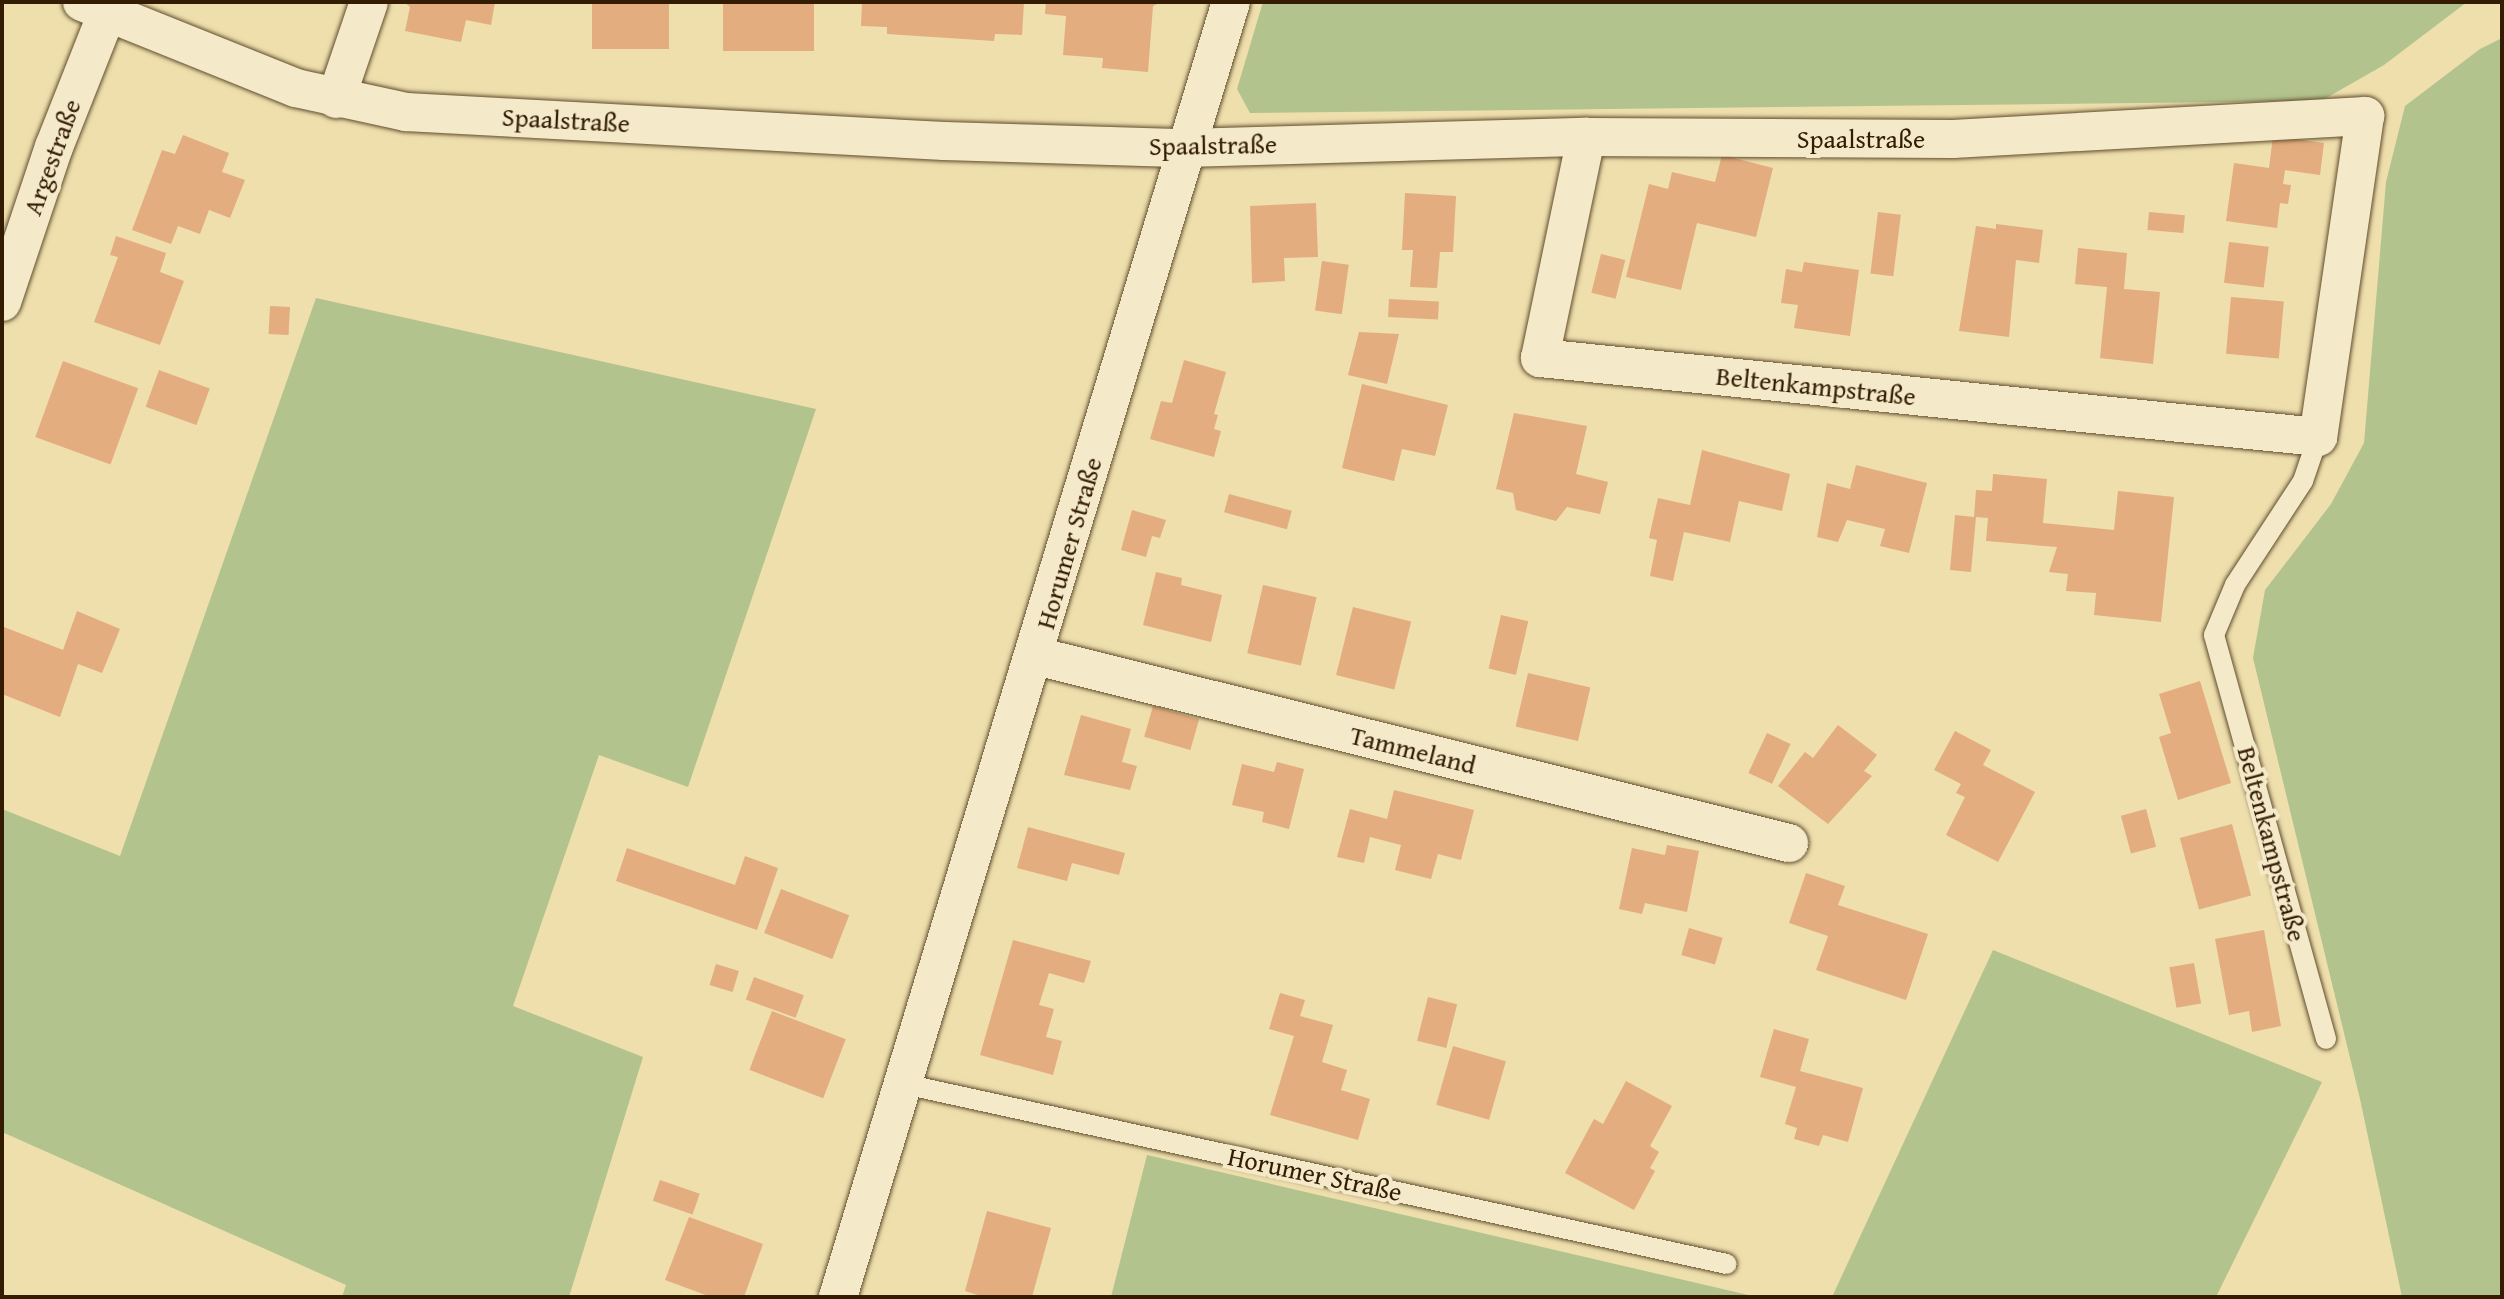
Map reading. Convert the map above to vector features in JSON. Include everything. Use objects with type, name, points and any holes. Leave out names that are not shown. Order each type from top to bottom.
[{"type":"street","points":[[336,99],[369,2]]},
{"type":"street","name":"Horumer Straße","points":[[838,1297],[1036,656],[1231,2]]},
{"type":"street","name":"Spaalstraße","points":[[94,8],[336,99],[406,112],[1185,148],[1586,137],[1953,139],[2365,116]]},
{"type":"street","name":"Argestraße","points":[[2,302],[54,147],[94,8]]},
{"type":"street","name":"Beltenkampstraße","points":[[1586,137],[1540,358],[2318,437],[2365,116]]},
{"type":"street","name":"Tammeland","points":[[1036,656],[1789,843]]},
{"type":"lane","name":"Beltenkampstraße","points":[[2318,437],[2303,481],[2235,585],[2214,635],[2326,1039]]},
{"type":"lane","name":"Horumer Straße","points":[[904,1084],[1727,1264]]},
{"type":"green space","points":[[1263,2],[2467,2],[2384,65],[2321,101],[1250,113],[1237,89]]},
{"type":"green space","points":[[2502,38],[2502,1297],[2402,1297],[2360,1099],[2253,658],[2265,590],[2331,504],[2364,443],[2386,182],[2405,106],[2480,49]]},
{"type":"green space","points":[[316,298],[816,409],[688,787],[599,755],[513,1006],[643,1057],[569,1297],[342,1297],[346,1285],[2,1132],[2,809],[120,856]]},
{"type":"green space","points":[[1993,950],[2322,1082],[2216,1297],[1832,1297]]},
{"type":"green space","points":[[1147,1155],[1757,1297],[1111,1297]]},
{"type":"building","points":[[404,2],[495,2],[491,25],[466,20],[461,42],[405,31],[410,7]]},
{"type":"building","points":[[592,2],[669,2],[669,49],[592,49]]},
{"type":"building","points":[[723,2],[814,2],[814,51],[723,51]]},
{"type":"building","points":[[862,2],[1024,2],[1022,35],[995,34],[994,41],[887,34],[887,27],[861,26]]},
{"type":"building","points":[[1046,2],[1161,2],[1153,6],[1148,72],[1102,68],[1103,58],[1063,55],[1066,16],[1045,14]]},
{"type":"building","points":[[183,135],[229,153],[222,172],[245,180],[230,218],[209,210],[200,234],[178,226],[171,244],[132,230],[162,150],[175,154]]},
{"type":"building","points":[[2273,136],[2324,143],[2320,175],[2285,170],[2283,184],[2291,185],[2288,204],[2280,203],[2277,228],[2226,221],[2234,163],[2269,168]]},
{"type":"building","points":[[1722,155],[1773,168],[1756,237],[1697,223],[1681,290],[1626,277],[1649,184],[1668,189],[1672,172],[1715,182]]},
{"type":"building","points":[[1405,193],[1456,196],[1453,252],[1440,252],[1437,288],[1410,287],[1413,250],[1402,250]]},
{"type":"building","points":[[1316,203],[1318,257],[1284,258],[1285,281],[1252,283],[1250,206]]},
{"type":"building","points":[[1878,212],[1901,215],[1893,276],[1870,274]]},
{"type":"building","points":[[2149,212],[2185,215],[2183,233],[2147,230]]},
{"type":"building","points":[[1996,224],[2043,230],[2039,263],[2016,260],[2009,337],[1959,331],[1976,226],[1996,229]]},
{"type":"building","points":[[116,236],[166,253],[160,272],[184,281],[160,345],[94,322],[118,257],[110,255]]},
{"type":"building","points":[[2229,242],[2269,247],[2264,288],[2224,283]]},
{"type":"building","points":[[2078,248],[2127,253],[2124,289],[2160,292],[2153,364],[2100,358],[2107,287],[2075,284]]},
{"type":"building","points":[[1601,254],[1625,260],[1616,299],[1591,293]]},
{"type":"building","points":[[1322,261],[1349,265],[1342,314],[1315,311]]},
{"type":"building","points":[[1804,262],[1859,270],[1850,336],[1794,328],[1798,305],[1781,303],[1786,269],[1802,272]]},
{"type":"building","points":[[2231,297],[2284,302],[2279,358],[2226,354]]},
{"type":"building","points":[[1389,299],[1439,302],[1438,320],[1388,317]]},
{"type":"building","points":[[270,306],[290,307],[289,335],[269,334]]},
{"type":"building","points":[[1359,332],[1399,334],[1387,384],[1348,375]]},
{"type":"building","points":[[1184,360],[1226,372],[1214,414],[1218,415],[1214,429],[1221,431],[1214,457],[1150,439],[1161,401],[1172,403]]},
{"type":"building","points":[[63,361],[138,388],[110,464],[35,437]]},
{"type":"building","points":[[159,370],[210,388],[196,425],[146,407]]},
{"type":"building","points":[[1362,384],[1448,405],[1435,456],[1402,449],[1394,481],[1342,468]]},
{"type":"building","points":[[1514,413],[1587,426],[1576,474],[1608,482],[1600,514],[1567,507],[1556,521],[1516,510],[1513,493],[1496,489]]},
{"type":"building","points":[[1702,450],[1790,474],[1782,511],[1739,501],[1730,542],[1684,532],[1673,581],[1650,576],[1657,540],[1649,538],[1658,498],[1690,505]]},
{"type":"building","points":[[1856,465],[1927,483],[1909,553],[1880,546],[1885,529],[1847,520],[1838,542],[1817,537],[1827,483],[1850,489]]},
{"type":"building","points":[[1993,474],[2047,479],[2043,523],[2114,530],[2118,491],[2174,497],[2161,622],[2094,615],[2096,593],[2066,591],[2068,574],[2049,572],[2057,547],[1986,541],[1988,518],[1976,517],[1971,572],[1950,570],[1955,515],[1974,517],[1976,490],[1992,491]]},
{"type":"building","points":[[1229,494],[1292,511],[1287,529],[1224,512]]},
{"type":"building","points":[[1132,510],[1166,520],[1160,538],[1152,536],[1146,557],[1121,550]]},
{"type":"building","points":[[1156,572],[1182,578],[1181,585],[1222,595],[1211,642],[1143,625]]},
{"type":"building","points":[[1263,585],[1317,597],[1301,666],[1247,653]]},
{"type":"building","points":[[1353,607],[1411,622],[1394,689],[1336,675]]},
{"type":"building","points":[[77,611],[120,629],[102,673],[78,664],[60,717],[2,694],[4,627],[63,650]]},
{"type":"building","points":[[1501,615],[1528,621],[1516,675],[1489,669]]},
{"type":"building","points":[[1528,673],[1590,687],[1578,741],[1516,727]]},
{"type":"building","points":[[2200,681],[2231,783],[2178,800],[2159,737],[2171,733],[2159,694]]},
{"type":"building","points":[[1153,706],[1199,719],[1190,750],[1144,737]]},
{"type":"building","points":[[1081,715],[1131,729],[1122,762],[1137,766],[1130,790],[1064,775]]},
{"type":"building","points":[[1838,725],[1877,755],[1864,771],[1872,776],[1828,824],[1778,786],[1805,752],[1813,758]]},
{"type":"building","points":[[1955,731],[1991,750],[1983,765],[2035,792],[1998,862],[1946,835],[1965,797],[1956,793],[1961,784],[1934,770]]},
{"type":"building","points":[[1767,733],[1791,744],[1772,784],[1748,773]]},
{"type":"building","points":[[1277,762],[1304,769],[1289,829],[1262,822],[1264,812],[1232,805],[1242,764],[1274,772]]},
{"type":"building","points":[[1394,790],[1474,810],[1461,860],[1438,854],[1431,879],[1395,870],[1401,845],[1370,837],[1364,863],[1337,857],[1350,809],[1387,819]]},
{"type":"building","points":[[2146,809],[2156,847],[2131,853],[2121,816]]},
{"type":"building","points":[[2232,824],[2251,895],[2199,909],[2180,838]]},
{"type":"building","points":[[1028,827],[1125,853],[1119,875],[1072,863],[1067,881],[1017,868]]},
{"type":"building","points":[[1667,845],[1699,851],[1687,912],[1645,903],[1642,914],[1619,909],[1632,848],[1665,855]]},
{"type":"building","points":[[627,848],[735,885],[745,856],[778,868],[757,930],[616,881]]},
{"type":"building","points":[[1806,873],[1845,886],[1838,905],[1928,934],[1906,1000],[1816,970],[1828,936],[1789,923]]},
{"type":"building","points":[[781,889],[849,915],[832,959],[764,933]]},
{"type":"building","points":[[1689,928],[1723,938],[1715,965],[1681,955]]},
{"type":"building","points":[[2264,930],[2281,1026],[2252,1032],[2249,1011],[2229,1015],[2215,939]]},
{"type":"building","points":[[1013,940],[1091,961],[1084,983],[1049,973],[1039,1005],[1054,1009],[1046,1037],[1062,1041],[1053,1075],[980,1055]]},
{"type":"building","points":[[2194,963],[2201,1003],[2176,1008],[2169,967]]},
{"type":"building","points":[[716,964],[739,971],[733,992],[710,985]]},
{"type":"building","points":[[754,977],[804,995],[796,1018],[746,1000]]},
{"type":"building","points":[[1280,993],[1305,1000],[1300,1016],[1333,1025],[1322,1062],[1347,1070],[1341,1090],[1370,1099],[1358,1140],[1270,1115],[1294,1036],[1269,1029]]},
{"type":"building","points":[[1428,997],[1457,1004],[1446,1048],[1417,1041]]},
{"type":"building","points":[[772,1011],[846,1039],[823,1098],[749,1070]]},
{"type":"building","points":[[1774,1029],[1809,1039],[1800,1071],[1863,1088],[1848,1142],[1823,1135],[1819,1146],[1794,1139],[1797,1128],[1785,1124],[1796,1087],[1760,1077]]},
{"type":"building","points":[[1453,1046],[1506,1061],[1489,1120],[1436,1105]]},
{"type":"building","points":[[1626,1081],[1672,1106],[1650,1146],[1659,1152],[1650,1168],[1655,1171],[1634,1210],[1565,1173],[1594,1119],[1603,1124]]},
{"type":"building","points":[[660,1180],[700,1194],[693,1214],[653,1201]]},
{"type":"building","points":[[987,1211],[1051,1228],[1032,1297],[984,1297],[965,1291]]},
{"type":"building","points":[[689,1217],[763,1244],[744,1297],[711,1297],[665,1280]]}]
